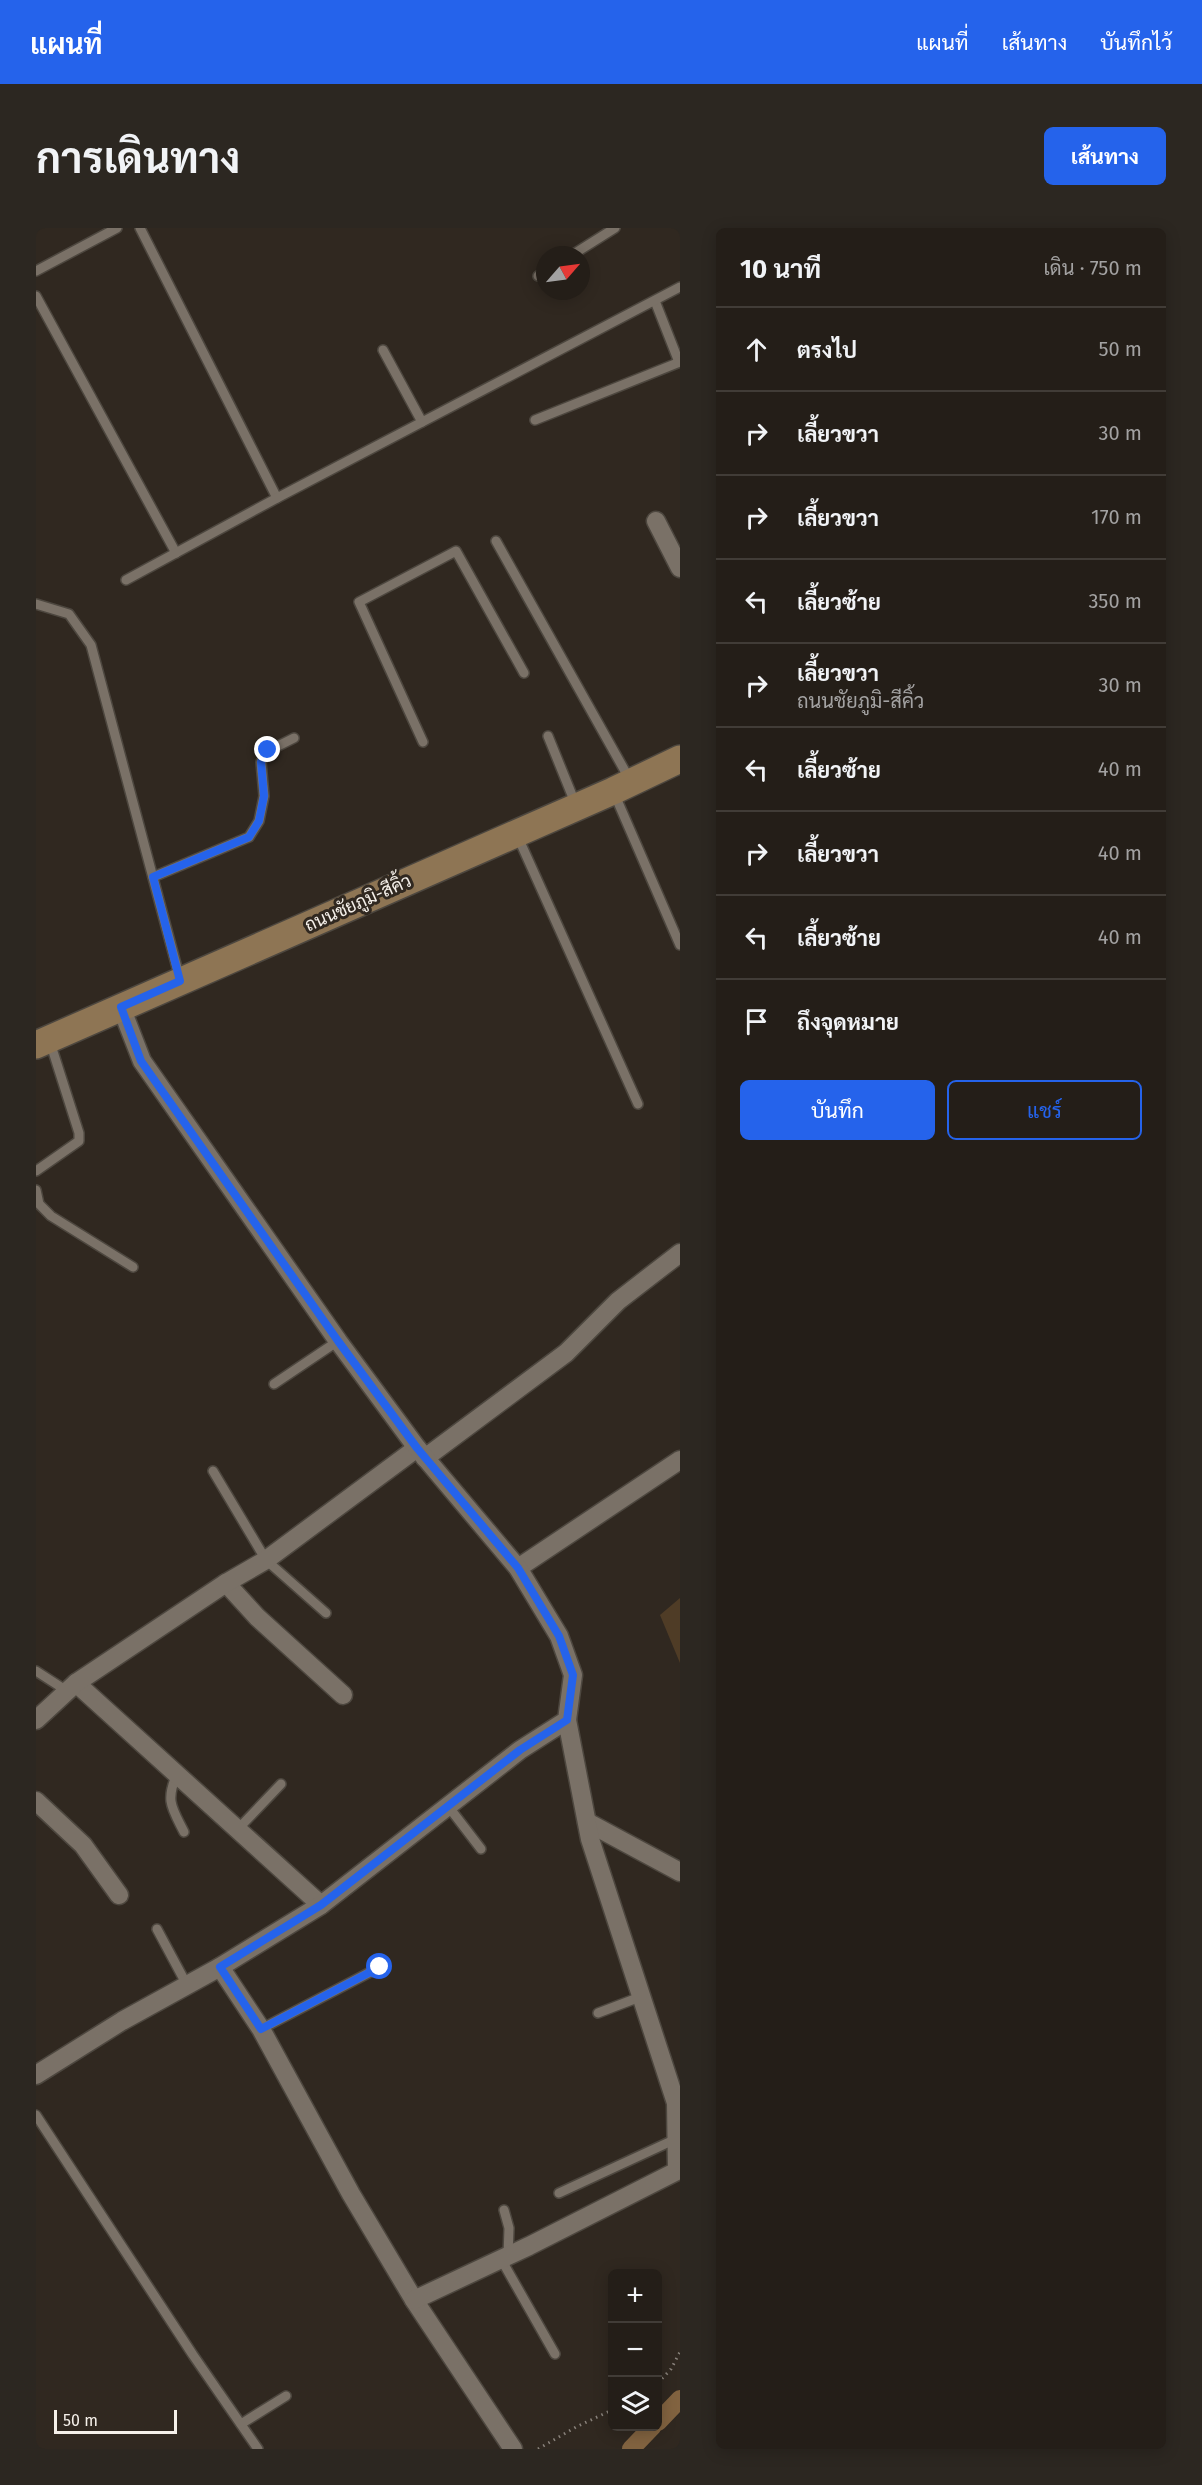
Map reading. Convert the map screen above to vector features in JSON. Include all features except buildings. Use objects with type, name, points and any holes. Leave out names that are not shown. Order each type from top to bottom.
[{"type":"main road","name":"ถนนชัยภูมิ-สีคิ้ว","points":[[43,1042],[577,807],[680,759]]},
{"type":"street","points":[[656,521],[680,567]]},
{"type":"street","points":[[121,1007],[141,1061],[338,1341],[421,1453],[518,1568],[559,1636],[573,1675],[567,1720],[594,1850],[676,2103],[677,2171],[414,2300]]},
{"type":"street","points":[[36,1720],[72,1687],[226,1583],[266,1560],[566,1353],[618,1301],[680,1253]]},
{"type":"street","points":[[518,1568],[680,1460]]},
{"type":"street","points":[[226,1583],[257,1617],[343,1695]]},
{"type":"street","points":[[72,1687],[177,1774],[321,1905]]},
{"type":"street","points":[[36,2075],[122,2021],[220,1967],[321,1905],[520,1750],[567,1720]]},
{"type":"street","points":[[36,1801],[83,1845],[119,1895]]},
{"type":"street","points":[[587,1822],[680,1872]]},
{"type":"street","points":[[220,1967],[261,2029],[351,2194],[414,2300],[513,2449]]},
{"type":"lane","points":[[36,271],[117,228]]},
{"type":"lane","points":[[140,228],[277,498]]},
{"type":"lane","points":[[586,246],[615,228]]},
{"type":"lane","points":[[126,580],[277,498],[680,287]]},
{"type":"lane","points":[[36,296],[176,553]]},
{"type":"lane","points":[[535,420],[680,362],[655,301]]},
{"type":"lane","points":[[383,350],[422,422]]},
{"type":"lane","points":[[496,541],[622,787],[680,945]]},
{"type":"lane","points":[[423,742],[359,602],[456,551],[524,673]]},
{"type":"lane","points":[[36,604],[69,614],[91,645],[180,981]]},
{"type":"lane","points":[[548,735],[577,807]]},
{"type":"lane","points":[[153,877],[249,837],[259,821],[264,796],[261,762],[268,750],[294,738]]},
{"type":"lane","points":[[516,833],[638,1104]]},
{"type":"lane","points":[[36,1171],[70,1149],[79,1141],[80,1133],[43,1042]]},
{"type":"lane","points":[[36,1190],[39,1204],[51,1216],[133,1267]]},
{"type":"lane","points":[[274,1384],[338,1341]]},
{"type":"lane","points":[[213,1471],[266,1560],[326,1613]]},
{"type":"lane","points":[[36,1671],[72,1687]]},
{"type":"lane","points":[[177,1774],[170,1790],[169,1803],[184,1832]]},
{"type":"lane","points":[[238,1829],[281,1784]]},
{"type":"lane","points":[[448,1806],[481,1849]]},
{"type":"lane","points":[[157,1929],[187,1985]]},
{"type":"lane","points":[[261,2029],[380,1967]]},
{"type":"lane","points":[[598,2013],[640,1997]]},
{"type":"lane","points":[[36,2115],[258,2449]]},
{"type":"lane","points":[[560,2193],[678,2138]]},
{"type":"lane","points":[[504,2210],[509,2228],[504,2257],[555,2354]]},
{"type":"lane","points":[[241,2424],[286,2396]]},
{"type":"path","points":[[662,2378],[671,2369],[680,2352]]},
{"type":"path","points":[[538,2449],[608,2412]]},
{"type":"shaded area","points":[[680,1598],[680,1663],[660,1615]]},
{"type":"waterway","points":[[662,2418],[680,2399]]},
{"type":"waterway","points":[[631,2449],[648,2431]]},
{"type":"route","points":[[268,750],[261,762],[264,796],[259,821],[249,837],[153,877],[180,981],[121,1007],[141,1061],[338,1341],[417,1448],[518,1568],[559,1636],[573,1675],[567,1720],[520,1750],[321,1905],[220,1967],[261,2029],[380,1967]]}]
